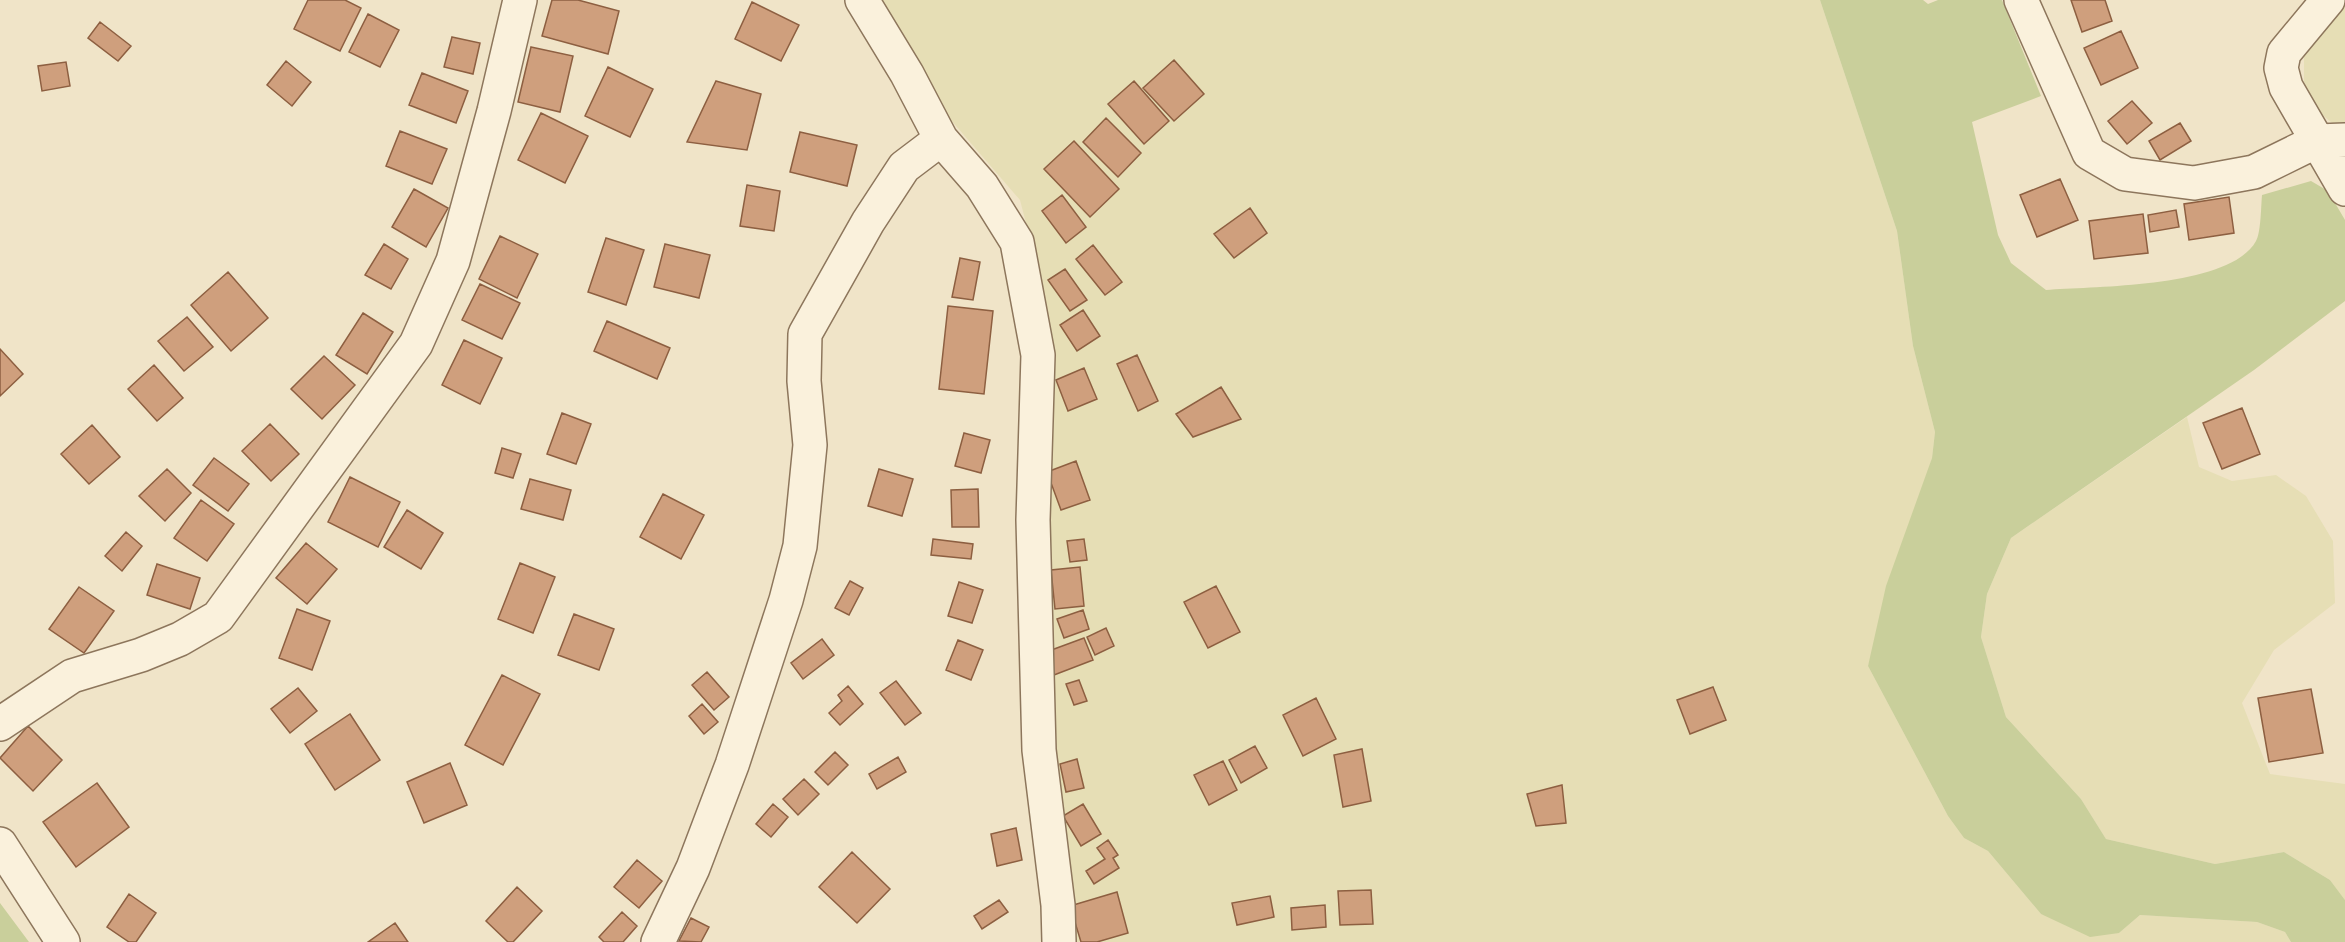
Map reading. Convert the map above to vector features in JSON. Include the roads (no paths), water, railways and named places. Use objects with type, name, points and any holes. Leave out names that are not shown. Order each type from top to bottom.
[{"type":"street","points":[[0,724],[72,676],[141,655],[180,639],[218,616],[382,393],[416,344],[453,261],[494,111],[520,0]]},
{"type":"street","points":[[862,0],[907,74],[940,139],[982,186],[1017,242],[1038,355],[1034,520],[1039,750],[1058,905],[1059,942]]},
{"type":"street","points":[[2021,0],[2089,153],[2125,174],[2194,183],[2254,172],[2331,140]]},
{"type":"street","points":[[2328,0],[2284,53],[2281,68],[2286,87],[2331,140],[2345,189]]},
{"type":"street","points":[[658,942],[693,868],[732,765],[786,600],[800,546],[810,444],[804,381],[805,334],[868,222],[904,167],[940,139]]},
{"type":"street","points":[[0,844],[63,942]]}]
